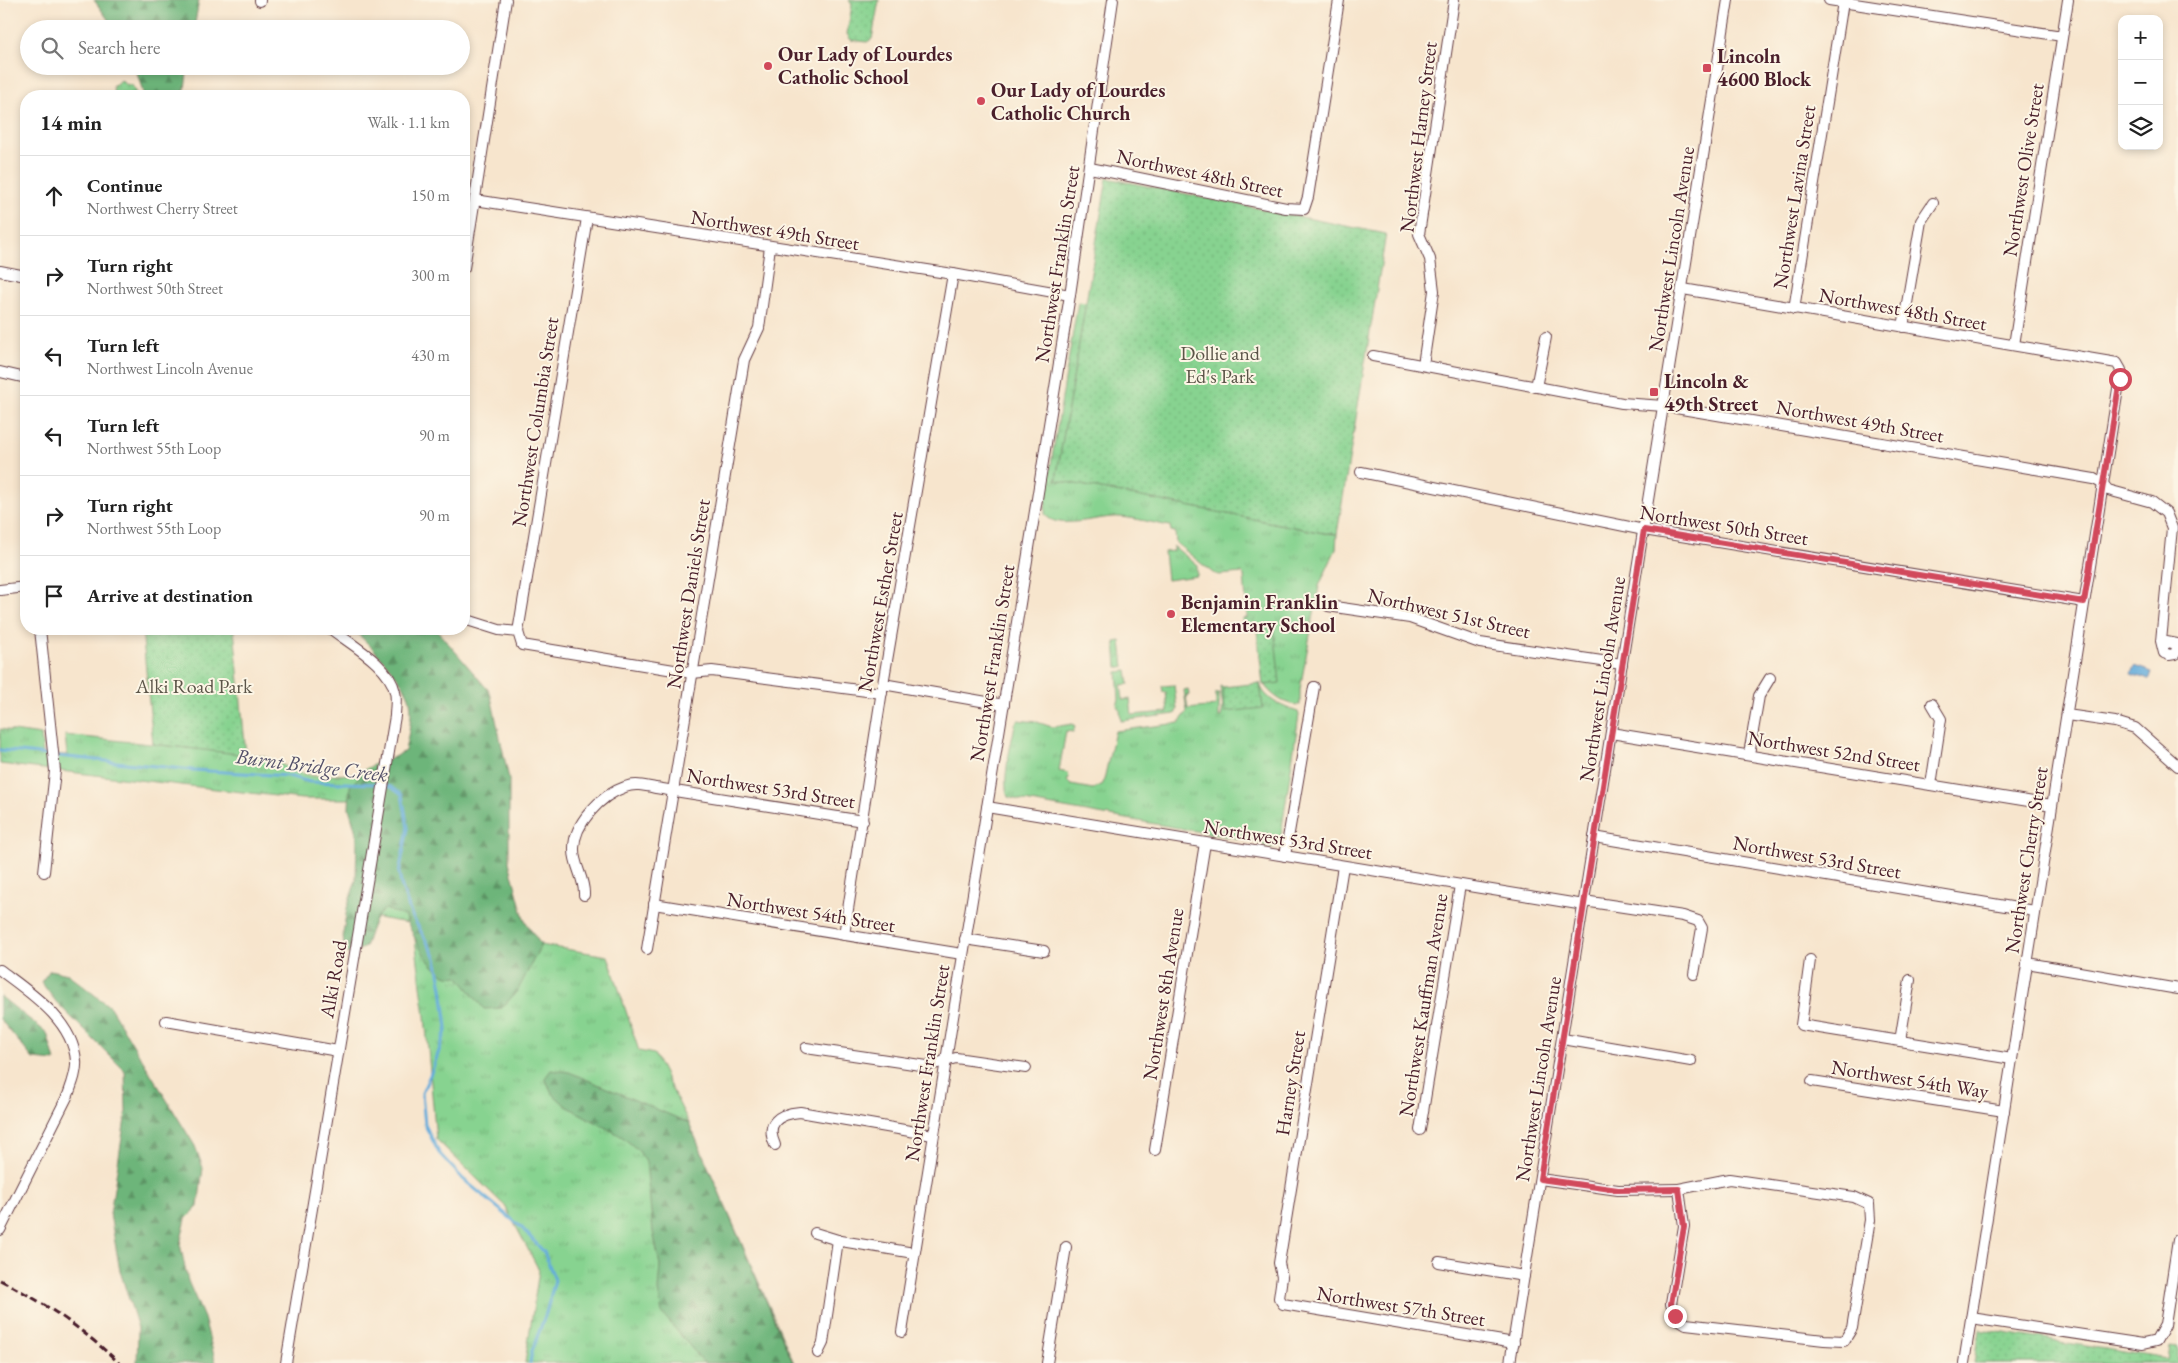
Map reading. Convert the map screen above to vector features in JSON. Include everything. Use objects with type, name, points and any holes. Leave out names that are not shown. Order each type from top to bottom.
[{"type":"street","points":[[470,231],[506,0]]},
{"type":"street","name":"Northwest Franklin Street","points":[[902,1332],[1070,295],[1113,0]]},
{"type":"street","name":"Northwest 48th Street","points":[[1090,168],[1286,208],[1304,209],[1308,197],[1339,0]]},
{"type":"street","name":"Northwest Harney Street","points":[[1423,365],[1434,290],[1430,259],[1419,234],[1454,0]]},
{"type":"street","name":"Northwest Lincoln Avenue","points":[[1510,1363],[1728,0]]},
{"type":"street","points":[[1829,0],[1898,5],[2062,36]]},
{"type":"street","name":"Northwest Olive Street","points":[[2014,346],[2068,0]]},
{"type":"street","name":"Northwest Lavina Street","points":[[1794,309],[1843,2]]},
{"type":"street","name":"Northwest 49th Street","points":[[475,200],[953,274],[1070,295]]},
{"type":"street","points":[[1903,327],[1921,221],[1933,203]]},
{"type":"street","name":"Northwest Columbia Street","points":[[518,632],[587,218]]},
{"type":"street","name":"Northwest Daniels Street","points":[[647,949],[744,360],[759,328],[770,247]]},
{"type":"street","points":[[0,271],[20,275]]},
{"type":"street","name":"Northwest Esther Street","points":[[844,936],[883,689],[953,274]]},
{"type":"street","name":"Northwest 48th Street","points":[[1683,289],[2117,363]]},
{"type":"street","points":[[1536,387],[1546,337]]},
{"type":"street","name":"Northwest 49th Street","points":[[1373,356],[1622,403],[1664,406],[2094,479],[2103,484],[2108,490],[2152,502],[2166,512],[2172,528],[2161,641]]},
{"type":"street","name":"Northwest Cherry Street","points":[[1964,1363],[2120,379],[2120,370],[2117,363]]},
{"type":"street","points":[[0,372],[20,377]]},
{"type":"street","name":"Northwest 50th Street","points":[[1361,472],[1644,530],[2084,602]]},
{"type":"street","points":[[0,590],[20,588]]},
{"type":"street","name":"Northwest 51st Street","points":[[1328,606],[1410,618],[1480,643],[1622,664]]},
{"type":"street","points":[[470,621],[499,630],[518,632],[522,645],[692,673],[712,671],[883,689],[1004,705]]},
{"type":"street","points":[[41,635],[55,771],[44,872]]},
{"type":"street","name":"Alki Road","points":[[286,1363],[395,716],[396,694],[392,681],[385,671],[340,635]]},
{"type":"street","points":[[1749,754],[1759,696],[1770,678]]},
{"type":"street","points":[[1284,856],[1314,687]]},
{"type":"street","points":[[1930,785],[1941,719],[1932,704]]},
{"type":"street","points":[[2067,714],[2115,722],[2136,728],[2178,766]]},
{"type":"street","name":"Northwest 52nd Street","points":[[1611,733],[1749,754],[2052,805]]},
{"type":"street","name":"Northwest 53rd Street","points":[[584,895],[584,886],[574,847],[577,831],[585,817],[607,797],[626,786],[673,790],[863,821]]},
{"type":"street","name":"Northwest 53rd Street","points":[[987,807],[1460,885],[1683,916],[1698,921],[1702,928],[1694,974]]},
{"type":"street","name":"Northwest 53rd Street","points":[[1594,837],[2035,911]]},
{"type":"street","name":"Northwest 8th Avenue","points":[[1155,1150],[1205,843]]},
{"type":"street","name":"Harney Street","points":[[1283,1304],[1279,1298],[1282,1277],[1279,1263],[1343,866]]},
{"type":"street","name":"Northwest Kauffman Avenue","points":[[1420,1130],[1460,885]]},
{"type":"street","name":"Northwest 54th Street","points":[[654,904],[962,954]]},
{"type":"street","points":[[965,939],[1044,951]]},
{"type":"street","points":[[1810,960],[1801,1025],[2012,1059]]},
{"type":"street","points":[[2027,963],[2178,989]]},
{"type":"street","points":[[0,970],[37,998],[52,1014],[67,1032],[73,1045],[76,1061],[75,1076],[68,1095],[0,1230]]},
{"type":"street","points":[[1900,1041],[1910,980]]},
{"type":"street","points":[[166,1021],[338,1051]]},
{"type":"street","points":[[1563,1039],[1691,1061]]},
{"type":"street","points":[[806,1048],[927,1066],[956,1058],[1026,1068]]},
{"type":"street","name":"Northwest 54th Way","points":[[1812,1081],[2004,1111]]},
{"type":"street","points":[[775,1145],[770,1134],[772,1126],[784,1114],[793,1113],[933,1135]]},
{"type":"street","points":[[1540,1179],[1618,1190],[1679,1189],[1729,1179],[1854,1197],[1869,1204],[1870,1220],[1852,1328],[1844,1340],[1824,1340],[1686,1324],[1675,1316],[1671,1304],[1684,1226],[1679,1189]]},
{"type":"street","points":[[815,1233],[838,1240],[914,1253]]},
{"type":"street","points":[[818,1353],[823,1343],[838,1240]]},
{"type":"street","points":[[1971,1318],[2143,1344],[2156,1341],[2165,1325],[2178,1240]]},
{"type":"street","points":[[1047,1363],[1066,1248]]},
{"type":"street","points":[[1439,1262],[1524,1276]]},
{"type":"street","name":"Northwest 57th Street","points":[[1283,1304],[1514,1343]]},
{"type":"green space","points":[[94,0],[199,0],[196,20],[108,20]]},
{"type":"green space","points":[[849,0],[879,0],[872,39],[867,42],[851,40],[847,34],[852,5]]},
{"type":"green space","points":[[138,75],[187,75],[185,90],[142,90]]},
{"type":"green space","points":[[121,80],[125,84],[132,85],[134,90],[113,90],[113,86]]},
{"type":"green space","name":"Dollie and Ed's Park","points":[[1107,178],[1386,234],[1337,534],[1056,480]]},
{"type":"green space","points":[[1078,302],[1086,303],[1056,480],[1337,534],[1336,549],[1319,586],[1300,689],[1300,705],[1289,704],[1280,700],[1265,686],[1274,628],[1257,630],[1244,627],[1242,619],[1247,618],[1247,615],[1244,575],[1242,573],[1219,575],[1213,573],[1176,543],[1175,532],[1171,531],[1170,526],[1120,517],[1080,522],[1058,522],[1050,519],[1045,514],[1046,494]]},
{"type":"green space","points":[[1173,546],[1197,565],[1197,576],[1167,580],[1164,552],[1173,551]]},
{"type":"green space","points":[[1274,628],[1280,683],[1263,685],[1257,630]]},
{"type":"green space","name":"Alki Road Park","points":[[143,635],[235,635],[246,755],[153,744]]},
{"type":"green space","points":[[359,635],[441,635],[490,692],[509,779],[509,862],[524,919],[541,945],[518,990],[502,1008],[484,1009],[458,976],[449,976],[440,972],[425,956],[404,916],[385,909],[375,921],[365,947],[350,955],[344,950],[343,933],[347,908],[356,880],[357,836],[349,808],[350,786],[361,775],[405,751],[411,713],[408,693],[367,642]]},
{"type":"green space","points":[[1121,641],[1124,667],[1117,667],[1115,642]]},
{"type":"green space","points":[[1127,671],[1129,684],[1121,685],[1123,700],[1130,699],[1132,715],[1168,712],[1166,692],[1163,692],[1162,686],[1174,685],[1177,710],[1175,714],[1121,721],[1120,710],[1117,706],[1119,699],[1117,672]]},
{"type":"green space","points":[[1260,683],[1269,698],[1280,705],[1298,712],[1299,715],[1280,841],[1274,848],[1268,848],[1258,842],[1008,797],[1006,771],[1015,724],[1018,720],[1037,722],[1052,727],[1073,724],[1075,727],[1073,732],[1066,731],[1059,771],[1068,773],[1069,778],[1067,781],[1071,785],[1093,789],[1103,784],[1115,731],[1179,723],[1187,712],[1184,690],[1188,689],[1189,695],[1186,696],[1188,709],[1216,706],[1216,693],[1219,693],[1219,717],[1221,717],[1223,707],[1220,686],[1262,708]]},
{"type":"green space","points":[[1260,683],[1263,708],[1225,712],[1223,687]]},
{"type":"green space","points":[[0,729],[41,735],[43,754],[67,755],[65,735],[264,756],[297,772],[313,776],[357,774],[382,760],[396,760],[449,930],[608,956],[639,1051],[654,1054],[689,1123],[794,1363],[525,1363],[539,1270],[505,1206],[436,1139],[425,1016],[413,924],[367,916],[383,799],[302,799],[0,764]]},
{"type":"green space","points":[[50,970],[68,974],[110,1007],[195,1146],[203,1168],[198,1207],[186,1219],[180,1244],[188,1281],[204,1318],[216,1363],[137,1363],[138,1328],[120,1271],[110,1214],[126,1112],[125,1071],[57,1003],[41,982]]},
{"type":"green space","points":[[0,996],[47,1033],[55,1061],[33,1059],[0,1019]]},
{"type":"green space","points":[[551,1070],[569,1072],[689,1123],[793,1363],[704,1363],[662,1313],[658,1291],[660,1265],[653,1232],[646,1162],[638,1150],[621,1136],[566,1106],[552,1093],[545,1078]]},
{"type":"green space","points":[[1979,1329],[2168,1359],[2170,1346],[2178,1347],[2178,1363],[1974,1363]]},
{"type":"water","points":[[2134,666],[2152,672],[2149,680],[2131,674]]},
{"type":"waterway","name":"Burnt Bridge Creek","points":[[0,750],[193,770],[288,776],[310,782],[377,784],[391,787],[402,795],[408,828],[399,873],[401,884],[411,914],[436,958],[447,1028],[422,1093],[425,1125],[439,1153],[463,1179],[521,1227],[544,1252],[555,1280],[546,1313],[532,1351],[530,1363]]},
{"type":"railway","points":[[0,1280],[32,1297],[62,1317],[119,1363]]},
{"type":"place","name":"Our Lady of Lourdes Catholic School","points":[[768,66]]},
{"type":"place","name":"Lincoln 4600 Block","points":[[1707,68]]},
{"type":"place","name":"Our Lady of Lourdes Catholic Church","points":[[981,101]]},
{"type":"place","name":"Lincoln & 49th Street","points":[[1654,392]]},
{"type":"place","name":"Benjamin Franklin Elementary School","points":[[1171,614]]},
{"type":"route","points":[[1675,1316],[1671,1304],[1682,1248],[1684,1226],[1679,1189],[1618,1190],[1540,1179],[1644,530],[2084,602],[2120,379]]}]
